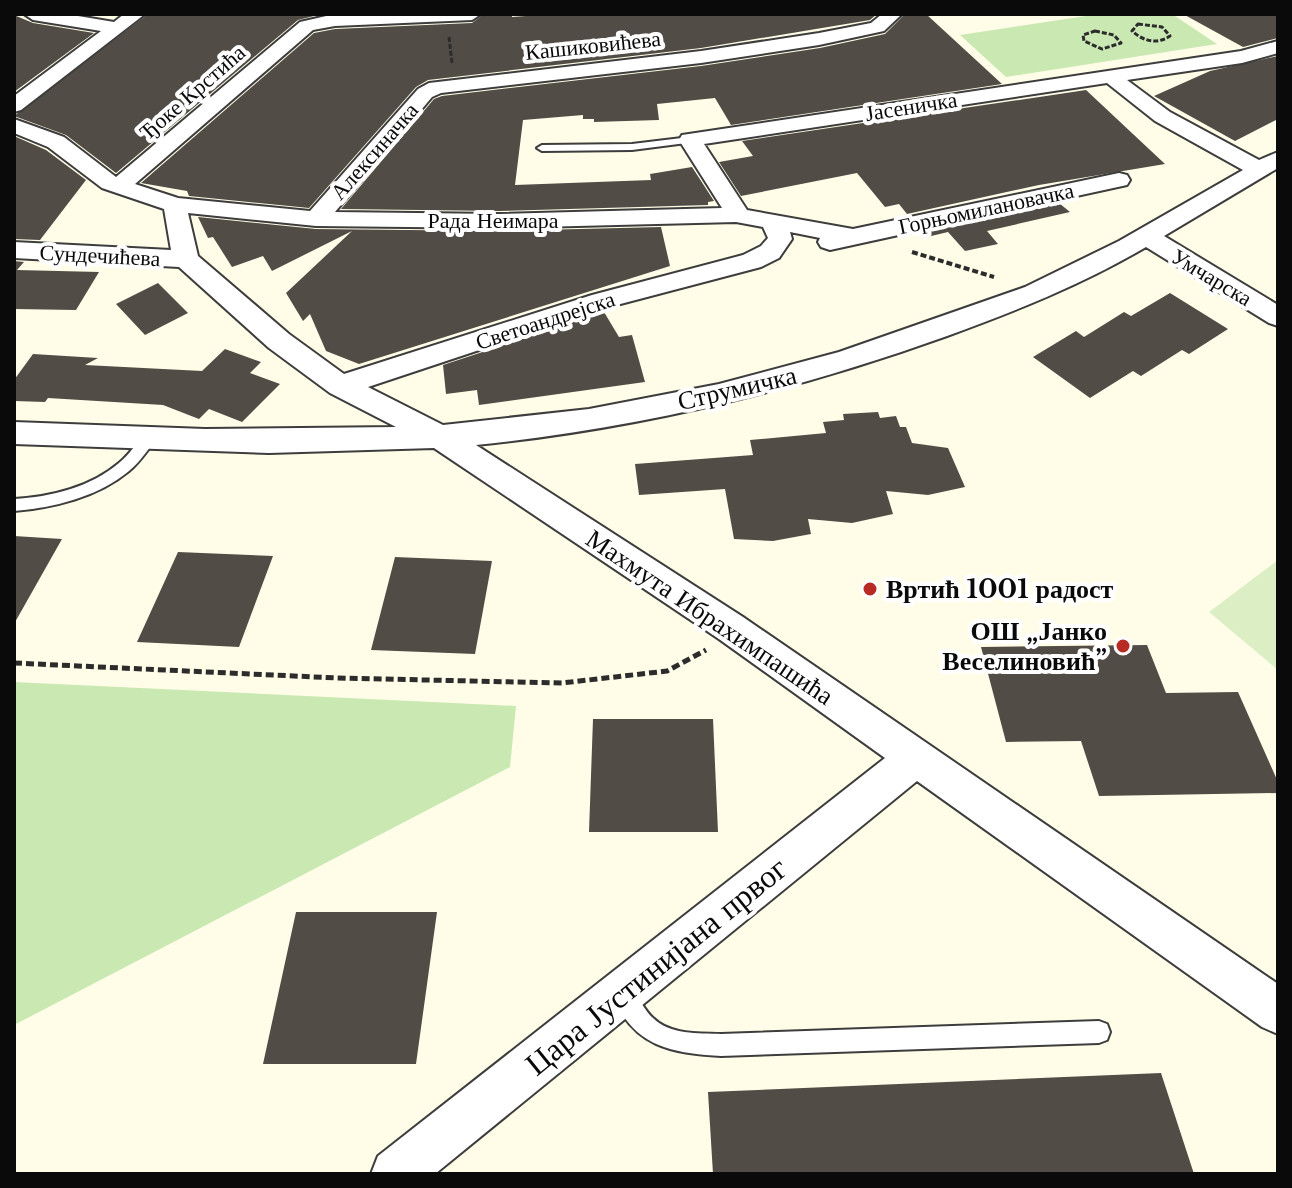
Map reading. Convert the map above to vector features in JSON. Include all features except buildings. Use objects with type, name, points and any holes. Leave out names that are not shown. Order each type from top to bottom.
[{"type":"street","points":[[33,14],[116,28]]},
{"type":"street","points":[[14,106],[136,14]]},
{"type":"street","name":"Ђоке Крстића","points":[[118,187],[301,29],[336,17],[472,14]]},
{"type":"street","name":"Кашиковићева","points":[[445,85],[576,72],[819,39],[877,27],[893,14]]},
{"type":"street","name":"Јасеничка","points":[[690,140],[1242,57],[1278,47]]},
{"type":"street","points":[[1111,76],[1136,100],[1166,120],[1268,164]]},
{"type":"street","name":"Алексиначка","points":[[316,219],[425,93],[445,85]]},
{"type":"street","name":"Рада Неимара","points":[[14,125],[56,142],[118,187],[175,205],[316,219],[546,220],[736,215],[853,237]]},
{"type":"street","points":[[690,140],[733,203],[736,215]]},
{"type":"street","name":"Струмичка","points":[[14,433],[284,440],[439,436],[589,420],[805,373],[975,317],[1037,292],[1147,237],[1268,164]]},
{"type":"street","name":"Горњомилановачка","points":[[853,237],[1119,180]]},
{"type":"street","points":[[175,205],[186,259]]},
{"type":"street","name":"Светоандрејска","points":[[752,261],[770,252],[780,239],[775,226],[768,219]]},
{"type":"street","name":"Светоандрејска","points":[[340,386],[601,301],[853,237]]},
{"type":"street","name":"Умчарска","points":[[1147,237],[1278,317]]},
{"type":"street","name":"Сундечићева","points":[[14,250],[186,259]]},
{"type":"street","name":"Махмута Ибрахимпашића","points":[[186,259],[279,341],[340,386],[439,436],[731,628],[1278,1011]]},
{"type":"street","name":"Цара Јустинијана првог","points":[[396,1174],[916,757]]},
{"type":"lane","name":"Јасеничка","points":[[542,148],[632,147],[690,140]]},
{"type":"lane","points":[[14,505],[46,502],[78,493],[121,470],[149,438]]},
{"type":"lane","points":[[622,993],[646,1027],[679,1043],[721,1045],[1099,1032]]},
{"type":"path","points":[[445,85],[447,16]]},
{"type":"path","points":[[1118,37],[1121,43],[1110,49],[1092,46],[1082,38],[1086,33],[1095,31],[1118,37],[1134,34],[1154,41],[1170,36],[1167,30],[1150,24],[1134,26],[1134,34]]},
{"type":"path","points":[[853,237],[987,274]]},
{"type":"path","points":[[14,663],[353,678],[562,683],[667,671],[701,655],[731,628]]},
{"type":"green space","points":[[1099,14],[1172,14],[1217,44],[1006,77],[960,35]]},
{"type":"green space","points":[[1278,560],[1278,670],[1209,612]]},
{"type":"green space","points":[[14,682],[516,706],[510,767],[14,1025]]},
{"type":"place","name":"Вртић 1001 радост","points":[[870,589]]},
{"type":"place","name":"ОШ „Јанко Веселиновић”","points":[[1123,646]]}]
